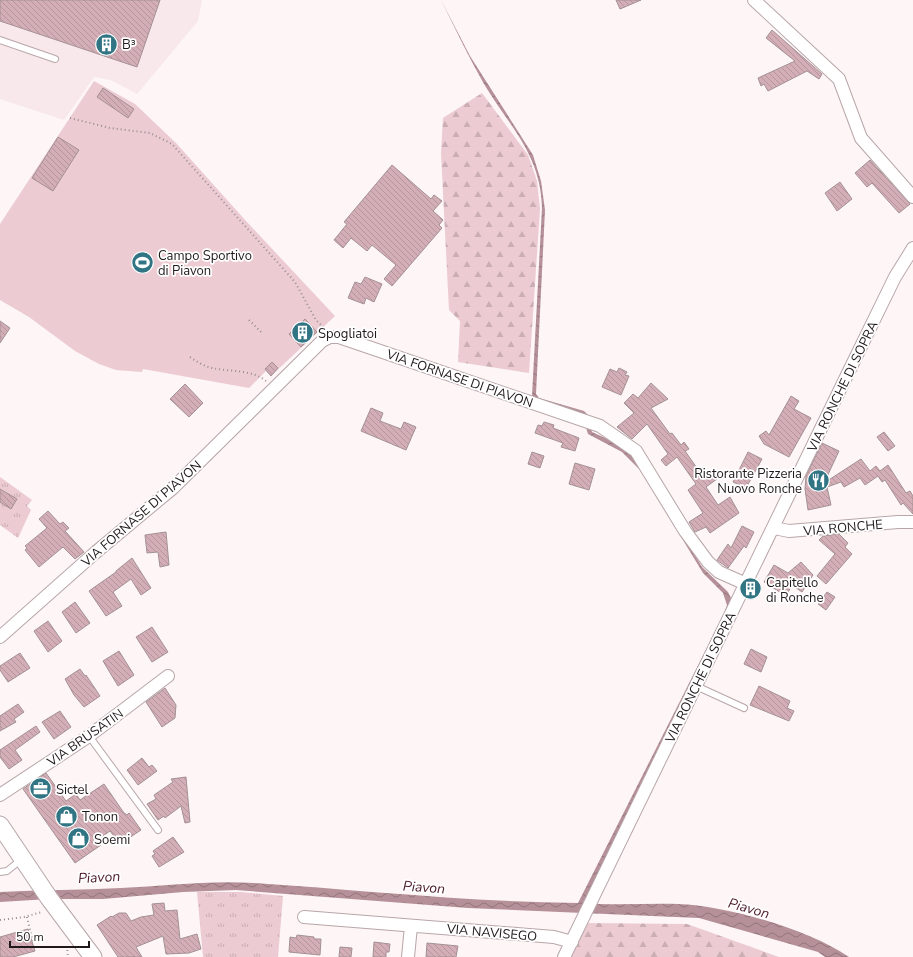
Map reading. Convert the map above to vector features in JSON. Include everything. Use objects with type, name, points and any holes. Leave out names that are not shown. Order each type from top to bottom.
[{"type":"main road","points":[[2,831],[30,874],[93,957]]},
{"type":"main road","points":[[66,922],[79,957]]},
{"type":"street","points":[[754,0],[839,79],[861,138],[913,197]]},
{"type":"street","name":"VIA RONCHE DI SOPRA","points":[[564,957],[892,284],[913,248]]},
{"type":"street","name":"VIA FORNASE DI PIAVON","points":[[0,637],[96,552],[173,488],[235,428],[273,387],[326,338],[340,337],[600,426],[636,451],[685,532],[708,562],[719,572],[746,584]]},
{"type":"street","name":"VIA RONCHE","points":[[774,528],[789,531],[913,522]]},
{"type":"street","name":"VIA BRUSATIN","points":[[0,794],[89,736],[168,676]]},
{"type":"street","name":"VIA NAVISEGO","points":[[304,917],[554,938],[572,942]]},
{"type":"street","points":[[408,957],[411,926]]},
{"type":"lane","points":[[0,40],[55,59]]},
{"type":"lane","points":[[696,686],[744,708]]},
{"type":"lane","points":[[89,736],[158,830]]},
{"type":"lane","points":[[0,869],[30,874]]},
{"type":"lane","points":[[0,872],[7,871]]},
{"type":"path","points":[[70,118],[110,128],[150,133],[172,144],[295,282],[316,320],[325,329],[326,338]]},
{"type":"path","points":[[249,320],[262,332]]},
{"type":"path","points":[[190,357],[205,366],[257,375],[273,387]]},
{"type":"path","points":[[0,920],[27,917],[54,906]]},
{"type":"path","points":[[27,917],[33,943]]},
{"type":"shaded area","points":[[0,0],[202,0],[198,21],[137,94],[111,80],[94,77],[64,120],[0,99]]},
{"type":"green space","name":"Campo Sportivo di Piavon","points":[[94,81],[135,104],[176,143],[246,221],[335,316],[271,376],[266,371],[249,388],[143,369],[142,372],[116,370],[99,364],[75,351],[29,317],[0,300],[0,224]]},
{"type":"green space","points":[[482,93],[528,155],[537,181],[540,209],[529,373],[458,362],[460,321],[449,310],[441,153],[443,118]]},
{"type":"green space","points":[[0,477],[32,500],[27,506],[31,510],[18,538],[0,525]]},
{"type":"green space","points":[[197,892],[240,892],[283,896],[278,957],[203,957]]},
{"type":"green space","points":[[585,923],[687,924],[779,957],[568,957]]},
{"type":"water","points":[[441,0],[470,56],[533,155],[541,181],[545,210],[536,394],[539,398],[584,411],[588,415],[592,432],[618,444],[636,459],[702,567],[728,592],[731,598],[727,615],[583,903],[678,904],[720,909],[790,928],[812,937],[849,957],[825,957],[818,952],[699,918],[468,908],[236,890],[183,892],[103,899],[49,899],[0,902],[0,892],[237,882],[497,900],[578,903],[724,614],[727,605],[723,593],[703,573],[641,471],[622,452],[588,434],[584,421],[534,399],[532,396],[542,208],[540,189],[536,172],[530,157],[514,128],[484,84]]},
{"type":"building","name":"B³","points":[[0,0],[160,0],[137,67],[0,21]]},
{"type":"building","points":[[616,0],[641,0],[620,9]]},
{"type":"building","points":[[772,30],[822,74],[819,79],[807,71],[768,91],[764,84],[761,86],[758,78],[795,61],[766,38]]},
{"type":"building","points":[[103,88],[134,109],[128,118],[97,97]]},
{"type":"building","points":[[58,137],[79,150],[53,191],[32,178]]},
{"type":"building","points":[[870,160],[910,204],[899,213],[872,183],[867,187],[855,173]]},
{"type":"building","points":[[392,165],[431,199],[434,195],[442,201],[433,211],[443,220],[439,225],[442,228],[392,286],[384,279],[396,265],[372,245],[367,251],[351,238],[343,248],[334,240],[347,224],[344,222]]},
{"type":"building","points":[[840,182],[852,199],[837,211],[825,193]]},
{"type":"building","points":[[365,277],[382,284],[374,302],[366,298],[364,304],[348,298],[355,282],[361,284]]},
{"type":"building","name":"Spogliatoi","points":[[305,319],[317,332],[301,347],[289,334]]},
{"type":"building","points":[[0,321],[10,328],[0,343]]},
{"type":"building","points":[[272,362],[278,368],[271,376],[265,369]]},
{"type":"building","points":[[619,368],[627,372],[625,375],[629,376],[621,395],[602,387],[610,369],[617,372]]},
{"type":"building","points":[[651,383],[668,399],[651,408],[670,434],[672,433],[681,445],[684,442],[689,449],[685,451],[704,478],[711,472],[717,479],[706,487],[718,505],[730,497],[739,513],[710,533],[706,527],[695,532],[689,522],[703,513],[688,490],[696,484],[677,457],[666,466],[661,460],[668,454],[647,424],[632,439],[617,427],[634,413],[624,403],[633,394],[638,398]]},
{"type":"building","points":[[185,384],[203,403],[189,417],[170,399]]},
{"type":"building","points":[[791,396],[799,401],[794,409],[811,418],[789,457],[764,444],[759,436],[766,431],[769,435]]},
{"type":"building","points":[[371,408],[383,413],[380,421],[401,429],[404,422],[416,427],[406,450],[361,431]]},
{"type":"building","points":[[544,422],[554,425],[553,428],[579,438],[575,451],[561,447],[563,443],[535,433],[538,425],[542,426]]},
{"type":"building","points":[[884,432],[895,446],[888,451],[877,437]]},
{"type":"building","points":[[822,443],[839,451],[824,483],[861,459],[870,471],[876,466],[880,471],[888,465],[906,493],[910,491],[913,496],[913,514],[903,503],[901,505],[885,480],[882,482],[878,476],[865,485],[860,478],[844,487],[841,482],[827,487],[831,505],[808,510],[805,489],[806,476]]},
{"type":"building","points":[[532,452],[544,456],[540,468],[528,464]]},
{"type":"building","points":[[748,452],[762,459],[746,488],[733,482]]},
{"type":"building","points":[[575,463],[595,469],[589,490],[569,484]]},
{"type":"building","points":[[0,489],[17,499],[11,509],[0,502]]},
{"type":"building","points":[[48,511],[60,524],[63,522],[69,528],[65,531],[84,552],[75,559],[63,547],[39,567],[25,550],[27,548],[25,546],[47,528],[39,519]]},
{"type":"building","points":[[742,526],[754,532],[746,548],[744,546],[728,568],[717,560],[728,544],[731,548]]},
{"type":"building","points":[[166,532],[169,565],[160,567],[158,552],[147,553],[145,535]]},
{"type":"building","points":[[839,534],[848,543],[845,547],[852,554],[826,584],[817,576],[835,554],[819,540],[823,536]]},
{"type":"building","points":[[132,558],[151,588],[141,595],[131,579],[113,592],[122,606],[106,616],[89,591],[116,572]]},
{"type":"building","points":[[801,562],[813,575],[802,592],[792,585],[786,596],[764,582],[774,565],[788,573]]},
{"type":"building","points":[[827,592],[835,597],[826,610],[818,604]]},
{"type":"building","points":[[75,602],[90,623],[76,633],[62,612]]},
{"type":"building","points":[[48,621],[62,641],[48,652],[34,631]]},
{"type":"building","points":[[152,627],[168,652],[152,662],[136,637]]},
{"type":"building","points":[[751,649],[767,657],[761,672],[744,664]]},
{"type":"building","points":[[119,651],[134,675],[118,686],[103,661]]},
{"type":"building","points":[[20,653],[30,668],[8,682],[0,670],[0,666]]},
{"type":"building","points":[[80,669],[85,676],[86,675],[100,696],[84,707],[74,695],[65,679]]},
{"type":"building","points":[[759,686],[790,701],[787,708],[794,711],[789,721],[750,705]]},
{"type":"building","points":[[165,688],[176,705],[175,718],[162,727],[146,702]]},
{"type":"building","points":[[18,704],[24,712],[14,719],[16,722],[0,731],[0,716]]},
{"type":"building","points":[[60,711],[71,727],[54,739],[42,722]]},
{"type":"building","points":[[36,726],[40,732],[15,750],[22,760],[9,769],[0,757],[0,750]]},
{"type":"building","points":[[142,758],[149,767],[152,765],[157,771],[138,785],[127,770]]},
{"type":"building","points":[[46,773],[66,801],[76,794],[80,800],[104,784],[124,813],[127,815],[129,813],[141,830],[120,844],[110,831],[97,840],[101,845],[75,863],[23,789]]},
{"type":"building","points":[[186,777],[190,822],[185,823],[181,806],[165,818],[164,816],[158,820],[147,804],[156,799],[154,795],[173,782],[171,779]]},
{"type":"building","points":[[173,837],[184,852],[159,867],[152,856],[155,854],[153,851]]},
{"type":"building","points":[[164,903],[165,911],[177,910],[180,939],[197,934],[201,949],[189,953],[166,954],[163,936],[136,947],[142,957],[118,957],[97,925],[119,913],[126,913],[131,921],[141,917],[154,915],[152,904]]},
{"type":"building","points":[[28,929],[35,951],[13,957],[0,957],[0,937]]},
{"type":"building","points":[[297,935],[321,939],[320,955],[289,952],[290,937],[296,938]]},
{"type":"building","points":[[374,942],[390,944],[389,952],[386,952],[386,957],[373,957]]},
{"type":"building","points":[[427,943],[458,946],[456,957],[426,957]]},
{"type":"building","points":[[340,947],[352,948],[351,957],[339,957]]},
{"type":"place","name":"B³","points":[[107,44]]},
{"type":"place","name":"Campo Sportivo di Piavon","points":[[142,262]]},
{"type":"place","name":"Spogliatoi","points":[[303,333]]},
{"type":"place","name":"Ristorante Pizzeria Nuovo Ronche","points":[[818,480]]},
{"type":"place","name":"Capitello di Ronche","points":[[751,589]]},
{"type":"place","name":"Sictel","points":[[40,789]]},
{"type":"place","name":"Tonon","points":[[66,816]]},
{"type":"place","name":"Soemi","points":[[79,839]]},
{"type":"water label","name":"Piavon","points":[[99,877]]},
{"type":"water label","name":"Piavon","points":[[424,887]]},
{"type":"water label","name":"Piavon","points":[[749,908]]}]
